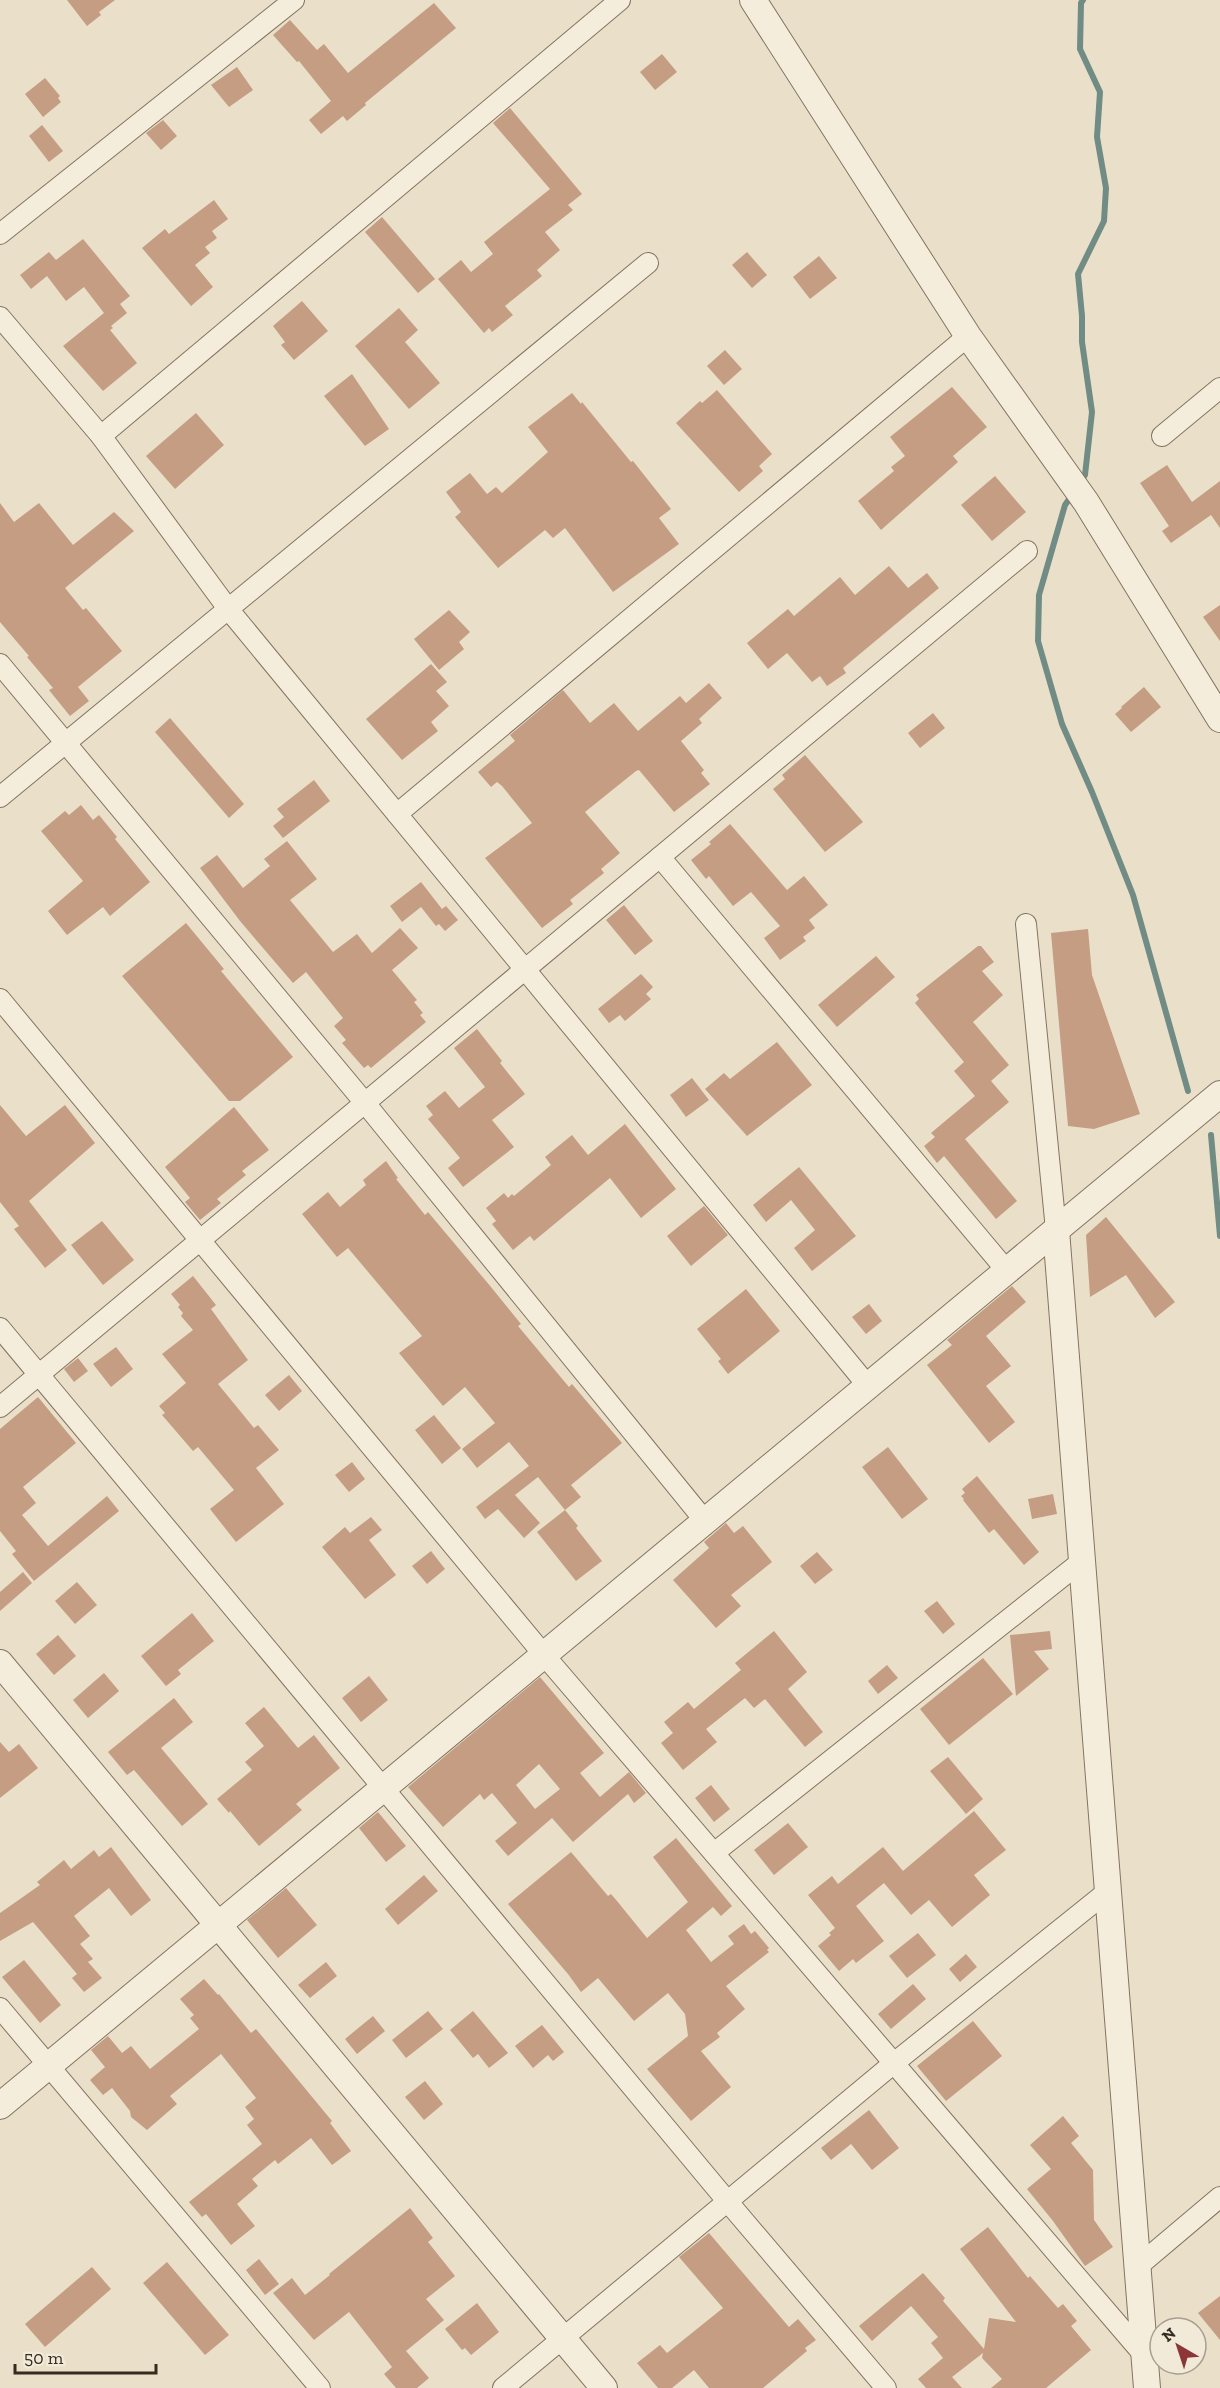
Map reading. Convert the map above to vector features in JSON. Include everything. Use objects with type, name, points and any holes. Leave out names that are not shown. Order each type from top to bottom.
[{"type":"street","points":[[0,234],[294,0]]},
{"type":"street","points":[[101,436],[620,0]]},
{"type":"street","points":[[753,0],[968,336],[1079,492],[1220,719]]},
{"type":"street","points":[[0,797],[648,262]]},
{"type":"street","points":[[0,317],[101,436],[229,610],[868,1386]]},
{"type":"street","points":[[397,814],[968,336]]},
{"type":"street","points":[[1162,436],[1217,396]]},
{"type":"street","points":[[0,1407],[1027,551]]},
{"type":"street","points":[[0,664],[365,1103],[705,1521]]},
{"type":"street","points":[[660,857],[1007,1271]]},
{"type":"street","points":[[1026,924],[1056,1230],[1147,2388]]},
{"type":"street","points":[[0,999],[544,1655],[1144,2355]]},
{"type":"street","points":[[0,2106],[1220,1094]]},
{"type":"street","points":[[0,1328],[728,2202],[886,2388]]},
{"type":"street","points":[[714,1853],[1082,1561]]},
{"type":"street","points":[[0,1663],[604,2388]]},
{"type":"street","points":[[503,2388],[894,2063],[1108,1891]]},
{"type":"street","points":[[0,2008],[320,2388]]},
{"type":"street","points":[[1137,2267],[1220,2197]]},
{"type":"building","points":[[67,0],[115,0],[99,12],[101,15],[87,26]]},
{"type":"building","points":[[434,3],[456,28],[365,103],[366,105],[347,121],[343,116],[321,134],[309,120],[331,101],[299,61],[297,62],[273,35],[290,20],[317,50],[324,44],[348,73]]},
{"type":"building","points":[[662,54],[677,72],[655,90],[640,72]]},
{"type":"building","points":[[237,67],[253,90],[229,107],[211,85]]},
{"type":"building","points":[[45,78],[60,96],[58,98],[61,102],[43,117],[25,94]]},
{"type":"building","points":[[510,108],[582,194],[568,205],[573,210],[545,232],[560,250],[537,270],[542,276],[505,306],[513,315],[492,332],[489,328],[484,333],[438,279],[461,260],[471,272],[493,254],[484,242],[550,189],[493,123]]},
{"type":"building","points":[[163,120],[177,136],[161,150],[146,133]]},
{"type":"building","points":[[42,125],[63,151],[49,162],[29,136]]},
{"type":"building","points":[[214,200],[228,219],[212,231],[217,238],[205,247],[210,253],[195,265],[213,287],[191,306],[142,248],[165,229],[169,234]]},
{"type":"building","points":[[382,217],[435,279],[418,293],[365,232]]},
{"type":"building","points":[[83,239],[130,296],[120,304],[127,313],[111,326],[113,328],[110,330],[137,363],[103,391],[63,346],[104,313],[84,287],[66,301],[47,276],[31,289],[20,275],[49,252],[56,260]]},
{"type":"building","points":[[747,252],[767,275],[752,288],[732,265]]},
{"type":"building","points":[[819,256],[837,278],[810,299],[793,277]]},
{"type":"building","points":[[302,301],[328,331],[294,360],[281,345],[285,342],[273,326]]},
{"type":"building","points":[[399,308],[418,330],[405,342],[440,383],[409,409],[355,346]]},
{"type":"building","points":[[725,350],[742,369],[724,385],[707,366]]},
{"type":"building","points":[[352,374],[389,429],[365,446],[324,396]]},
{"type":"building","points":[[952,387],[987,427],[953,456],[958,462],[881,530],[858,501],[894,471],[891,467],[905,456],[890,437]]},
{"type":"building","points":[[717,390],[772,454],[759,466],[763,471],[739,492],[676,423],[700,401],[702,403]]},
{"type":"building","points":[[572,393],[631,462],[633,461],[671,509],[659,518],[679,544],[613,592],[565,528],[553,538],[545,530],[498,568],[455,517],[461,512],[446,492],[470,473],[487,494],[496,487],[502,493],[548,452],[528,427]]},
{"type":"building","points":[[196,413],[224,445],[175,489],[146,456]]},
{"type":"building","points":[[1167,465],[1192,502],[1220,481],[1220,528],[1211,515],[1171,543],[1162,531],[1169,526],[1140,483]]},
{"type":"building","points":[[995,476],[1026,512],[992,541],[961,505]]},
{"type":"building","points":[[0,503],[14,522],[39,503],[73,545],[114,512],[134,531],[65,588],[83,610],[86,608],[122,651],[78,687],[89,701],[70,716],[49,690],[53,688],[0,622]]},
{"type":"building","points":[[889,566],[908,588],[927,573],[939,588],[843,668],[846,673],[827,686],[820,676],[812,682],[787,653],[768,669],[747,643],[788,609],[794,616],[840,577],[855,595]]},
{"type":"building","points":[[1220,605],[1220,641],[1203,617]]},
{"type":"building","points":[[449,610],[470,632],[459,642],[464,649],[439,670],[414,639]]},
{"type":"building","points":[[431,664],[447,682],[436,691],[449,706],[431,722],[438,731],[402,760],[366,719]]},
{"type":"building","points":[[709,683],[722,698],[699,719],[702,723],[681,741],[704,770],[701,773],[710,784],[674,812],[639,770],[585,812],[620,853],[601,869],[604,873],[570,900],[573,904],[542,928],[485,858],[532,823],[502,786],[497,782],[491,787],[478,772],[515,741],[510,735],[563,690],[590,723],[614,703],[638,731],[680,696],[686,703]]},
{"type":"building","points":[[1144,687],[1161,707],[1131,732],[1115,714]]},
{"type":"building","points":[[933,713],[945,728],[920,748],[908,733]]},
{"type":"building","points":[[170,718],[244,804],[229,818],[155,732]]},
{"type":"building","points":[[805,755],[863,822],[825,852],[773,789],[785,779],[782,775]]},
{"type":"building","points":[[314,780],[330,801],[283,838],[273,826],[284,817],[277,809]]},
{"type":"building","points":[[81,805],[93,820],[99,815],[117,837],[115,839],[150,882],[110,916],[103,907],[67,935],[48,911],[83,881],[41,831],[65,811],[69,815]]},
{"type":"building","points":[[730,824],[787,890],[804,876],[828,905],[809,920],[815,928],[803,937],[806,941],[780,960],[764,938],[780,926],[751,892],[733,906],[709,876],[706,879],[691,860],[711,844],[709,842]]},
{"type":"building","points":[[287,841],[317,879],[290,900],[333,952],[357,934],[372,953],[400,928],[418,948],[392,970],[417,1000],[414,1002],[423,1013],[420,1015],[426,1022],[371,1068],[368,1065],[364,1068],[342,1043],[346,1040],[334,1026],[343,1018],[306,972],[293,983],[240,921],[200,868],[217,855],[243,888],[270,866],[264,859]]},
{"type":"building","points":[[421,882],[442,909],[446,906],[458,920],[445,931],[439,924],[436,926],[421,907],[402,922],[390,906]]},
{"type":"building","points":[[624,905],[653,941],[635,955],[606,920]]},
{"type":"building","points":[[186,923],[224,969],[221,971],[293,1057],[240,1101],[229,1101],[122,976]]},
{"type":"building","points":[[1088,929],[1092,975],[1140,1114],[1094,1129],[1068,1126],[1051,933]]},
{"type":"building","points":[[978,946],[981,946],[994,962],[982,971],[1003,995],[973,1022],[1009,1065],[991,1081],[1009,1102],[965,1139],[1017,1201],[996,1219],[944,1156],[937,1163],[924,1146],[935,1137],[931,1133],[975,1096],[954,1071],[964,1062],[915,1003],[919,999],[916,995]]},
{"type":"building","points":[[876,956],[895,977],[837,1027],[818,1005]]},
{"type":"building","points":[[641,974],[653,987],[646,994],[651,999],[625,1021],[620,1015],[609,1023],[598,1009]]},
{"type":"building","points":[[477,1029],[525,1094],[492,1120],[514,1147],[463,1187],[448,1168],[460,1158],[428,1119],[433,1115],[426,1106],[445,1091],[459,1108],[485,1087],[454,1048]]},
{"type":"building","points":[[777,1042],[812,1085],[747,1136],[705,1089],[724,1073],[730,1079]]},
{"type":"building","points":[[692,1078],[709,1100],[686,1117],[670,1095]]},
{"type":"building","points":[[0,1105],[26,1136],[65,1105],[95,1143],[29,1201],[67,1250],[45,1268],[14,1229],[19,1226],[0,1202]]},
{"type":"building","points":[[234,1107],[269,1150],[242,1171],[246,1175],[217,1199],[221,1203],[200,1220],[185,1202],[190,1198],[165,1167]]},
{"type":"building","points":[[625,1124],[676,1189],[641,1218],[610,1178],[534,1241],[530,1236],[513,1250],[492,1224],[496,1221],[486,1208],[504,1193],[508,1198],[512,1194],[514,1196],[551,1165],[545,1157],[572,1135],[588,1155]]},
{"type":"building","points":[[386,1161],[398,1178],[396,1179],[425,1215],[428,1212],[521,1324],[518,1326],[569,1387],[572,1384],[622,1443],[571,1485],[581,1497],[565,1510],[538,1477],[515,1495],[540,1523],[524,1538],[498,1509],[485,1519],[476,1507],[529,1466],[509,1442],[477,1468],[462,1449],[495,1423],[465,1387],[443,1406],[399,1353],[422,1336],[348,1248],[337,1257],[302,1214],[328,1192],[340,1207],[366,1185],[363,1180]]},
{"type":"building","points":[[799,1167],[856,1236],[812,1271],[794,1248],[815,1230],[791,1200],[766,1222],[753,1205]]},
{"type":"building","points":[[704,1206],[728,1235],[691,1266],[667,1236]]},
{"type":"building","points":[[1106,1217],[1175,1302],[1155,1318],[1126,1275],[1090,1297],[1086,1235]]},
{"type":"building","points":[[102,1221],[134,1260],[103,1285],[71,1245]]},
{"type":"building","points":[[193,1276],[216,1305],[211,1309],[248,1360],[218,1384],[254,1428],[258,1425],[279,1450],[256,1468],[284,1504],[236,1542],[210,1509],[234,1490],[198,1447],[193,1451],[162,1415],[165,1413],[159,1406],[186,1383],[162,1354],[193,1330],[181,1316],[183,1313],[178,1307],[180,1305],[171,1294]]},
{"type":"building","points":[[1012,1286],[1026,1302],[986,1336],[1011,1366],[986,1386],[1015,1422],[989,1443],[927,1365],[952,1345],[947,1340]]},
{"type":"building","points":[[746,1289],[780,1331],[728,1374],[718,1361],[721,1359],[697,1329]]},
{"type":"building","points":[[869,1304],[882,1321],[866,1334],[852,1317]]},
{"type":"building","points":[[116,1347],[133,1369],[111,1387],[93,1364]]},
{"type":"building","points":[[78,1358],[88,1371],[74,1382],[64,1369]]},
{"type":"building","points":[[289,1375],[302,1391],[279,1411],[265,1395]]},
{"type":"building","points":[[38,1397],[76,1443],[23,1487],[36,1503],[22,1515],[48,1546],[107,1496],[119,1511],[34,1581],[12,1554],[16,1551],[0,1531],[0,1429]]},
{"type":"building","points":[[434,1415],[461,1448],[442,1464],[415,1430]]},
{"type":"building","points":[[888,1447],[928,1499],[902,1519],[862,1467]]},
{"type":"building","points":[[352,1462],[365,1479],[349,1492],[335,1475]]},
{"type":"building","points":[[977,1476],[1039,1552],[1024,1565],[994,1529],[989,1533],[963,1500],[961,1496],[965,1493],[962,1489]]},
{"type":"building","points":[[1053,1494],[1057,1514],[1032,1519],[1028,1499]]},
{"type":"building","points":[[565,1510],[602,1561],[576,1581],[537,1532]]},
{"type":"building","points":[[371,1517],[382,1530],[369,1540],[396,1575],[365,1599],[322,1547],[345,1527],[350,1533]]},
{"type":"building","points":[[726,1523],[734,1533],[743,1526],[772,1562],[731,1595],[741,1606],[716,1628],[673,1580],[709,1548],[704,1542]]},
{"type":"building","points":[[431,1551],[445,1569],[427,1584],[412,1566]]},
{"type":"building","points":[[817,1552],[833,1570],[815,1584],[800,1566]]},
{"type":"building","points":[[23,1572],[32,1583],[0,1611],[0,1592]]},
{"type":"building","points":[[77,1582],[97,1605],[75,1624],[55,1601]]},
{"type":"building","points":[[937,1601],[955,1624],[943,1634],[924,1611]]},
{"type":"building","points":[[192,1613],[214,1641],[178,1670],[181,1674],[166,1686],[141,1656]]},
{"type":"building","points":[[774,1631],[807,1672],[788,1689],[823,1732],[805,1747],[765,1699],[754,1708],[745,1698],[706,1729],[717,1742],[683,1770],[661,1743],[673,1733],[664,1722],[688,1702],[694,1709],[741,1670],[735,1663]]},
{"type":"building","points":[[1050,1631],[1052,1649],[1034,1651],[1049,1669],[1016,1696],[1010,1635]]},
{"type":"building","points":[[58,1635],[76,1656],[54,1675],[36,1654]]},
{"type":"building","points":[[983,1658],[1013,1694],[949,1745],[920,1709]]},
{"type":"building","points":[[887,1665],[898,1678],[878,1694],[868,1681]]},
{"type":"building","points":[[104,1673],[119,1691],[88,1718],[73,1700]]},
{"type":"building","points":[[369,1676],[388,1700],[361,1722],[342,1698]]},
{"type":"building","points":[[540,1677],[604,1753],[580,1773],[600,1797],[629,1772],[646,1793],[634,1803],[628,1794],[573,1842],[552,1818],[508,1856],[495,1841],[517,1823],[492,1793],[484,1800],[480,1794],[443,1827],[408,1787]],"holes":[[[539,1764],[560,1789],[535,1809],[516,1785]]]},
{"type":"building","points":[[174,1698],[193,1722],[161,1748],[208,1804],[182,1826],[134,1770],[127,1775],[108,1752]]},
{"type":"building","points":[[264,1707],[298,1748],[314,1735],[340,1768],[296,1804],[302,1810],[259,1846],[217,1799],[252,1770],[245,1762],[264,1746],[245,1723]]},
{"type":"building","points":[[0,1742],[9,1752],[19,1744],[38,1768],[0,1798]]},
{"type":"building","points":[[948,1757],[983,1799],[966,1814],[930,1771]]},
{"type":"building","points":[[711,1785],[730,1809],[714,1822],[695,1798]]},
{"type":"building","points":[[974,1811],[1006,1850],[974,1875],[990,1895],[952,1927],[929,1900],[911,1915],[884,1883],[856,1906],[884,1941],[856,1963],[853,1959],[839,1971],[818,1946],[831,1935],[829,1933],[835,1928],[808,1895],[832,1876],[838,1884],[883,1847],[903,1871]]},
{"type":"building","points":[[378,1812],[406,1846],[386,1862],[359,1828]]},
{"type":"building","points":[[788,1823],[808,1847],[774,1875],[754,1850]]},
{"type":"building","points":[[676,1838],[732,1906],[721,1916],[713,1907],[686,1930],[711,1962],[734,1944],[728,1936],[744,1924],[751,1934],[755,1931],[769,1948],[767,1950],[769,1952],[726,1986],[745,2009],[717,2033],[720,2037],[701,2051],[731,2087],[691,2121],[647,2069],[688,2036],[685,2014],[668,1993],[634,2021],[598,1978],[581,1992],[508,1904],[571,1852],[608,1896],[611,1894],[647,1938],[688,1902],[653,1857]]},
{"type":"building","points":[[111,1847],[151,1900],[131,1916],[109,1888],[74,1916],[90,1936],[80,1944],[93,1959],[88,1962],[102,1978],[84,1992],[72,1978],[77,1974],[33,1922],[0,1941],[0,1913],[40,1885],[37,1882],[64,1860],[71,1869],[94,1850],[99,1857]]},
{"type":"building","points":[[424,1875],[438,1891],[398,1925],[385,1909]]},
{"type":"building","points":[[286,1888],[317,1925],[278,1958],[247,1920]]},
{"type":"building","points":[[918,1933],[936,1955],[907,1978],[889,1956]]},
{"type":"building","points":[[966,1954],[977,1967],[960,1982],[949,1969]]},
{"type":"building","points":[[24,1960],[61,2005],[40,2023],[2,1977]]},
{"type":"building","points":[[326,1962],[337,1976],[310,1998],[298,1985]]},
{"type":"building","points":[[204,1979],[251,2033],[256,2029],[332,2121],[330,2123],[351,2151],[332,2165],[311,2138],[278,2164],[275,2160],[252,2179],[258,2186],[237,2204],[255,2226],[231,2245],[206,2214],[202,2217],[189,2202],[262,2144],[247,2125],[254,2119],[245,2107],[256,2098],[221,2054],[170,2096],[177,2104],[147,2130],[131,2117],[130,2111],[112,2088],[103,2095],[90,2080],[105,2067],[91,2050],[108,2036],[122,2053],[131,2046],[150,2069],[199,2029],[190,2018],[194,2015],[180,1999]]},
{"type":"building","points":[[913,1984],[926,1999],[891,2029],[878,2014]]},
{"type":"building","points":[[428,2011],[443,2029],[406,2058],[392,2040]]},
{"type":"building","points":[[473,2011],[508,2053],[489,2068],[478,2054],[473,2058],[450,2030]]},
{"type":"building","points":[[373,2016],[385,2031],[357,2054],[345,2039]]},
{"type":"building","points":[[973,2021],[1002,2056],[946,2101],[917,2066]]},
{"type":"building","points":[[542,2025],[564,2052],[553,2061],[548,2055],[533,2068],[515,2046]]},
{"type":"building","points":[[425,2081],[443,2104],[424,2120],[405,2097]]},
{"type":"building","points":[[869,2110],[899,2148],[872,2170],[851,2144],[831,2160],[821,2148]]},
{"type":"building","points":[[1063,2116],[1079,2136],[1071,2143],[1093,2170],[1094,2220],[1113,2247],[1085,2266],[1027,2189],[1051,2169],[1030,2145]]},
{"type":"building","points":[[410,2208],[433,2238],[428,2242],[455,2276],[426,2299],[444,2320],[406,2351],[429,2378],[417,2388],[396,2388],[384,2374],[392,2367],[349,2312],[314,2340],[273,2293],[292,2278],[305,2295]]},
{"type":"building","points":[[988,2227],[1028,2278],[1030,2276],[1058,2308],[1063,2304],[1077,2321],[1071,2326],[1091,2350],[1046,2388],[991,2388],[1002,2379],[982,2358],[983,2353],[952,2377],[962,2388],[926,2388],[918,2379],[943,2358],[931,2343],[938,2337],[911,2306],[872,2341],[859,2326],[923,2273],[945,2298],[943,2301],[984,2349],[989,2318],[1016,2322],[960,2249]]},
{"type":"building","points":[[709,2233],[789,2327],[798,2319],[816,2340],[805,2348],[807,2351],[763,2388],[709,2388],[694,2370],[672,2388],[658,2388],[637,2363],[660,2345],[667,2353],[723,2308],[679,2257]]},
{"type":"building","points":[[259,2259],[279,2284],[265,2295],[246,2270]]},
{"type":"building","points":[[167,2262],[229,2335],[205,2355],[143,2283]]},
{"type":"building","points":[[92,2267],[111,2289],[45,2347],[25,2324]]},
{"type":"building","points":[[1220,2296],[1220,2340],[1208,2325],[1208,2316],[1200,2316],[1198,2313]]},
{"type":"building","points":[[477,2303],[499,2332],[471,2355],[465,2348],[462,2350],[445,2329]]},
{"type":"waterway","points":[[1080,481],[1085,475],[1092,412],[1082,342],[1078,274],[1104,221],[1106,188],[1097,137],[1100,92],[1080,49],[1081,3],[1083,0]]},
{"type":"waterway","points":[[1072,495],[1065,505],[1039,595],[1038,641],[1062,724],[1133,895],[1188,1091]]},
{"type":"waterway","points":[[1211,1135],[1220,1236]]}]
